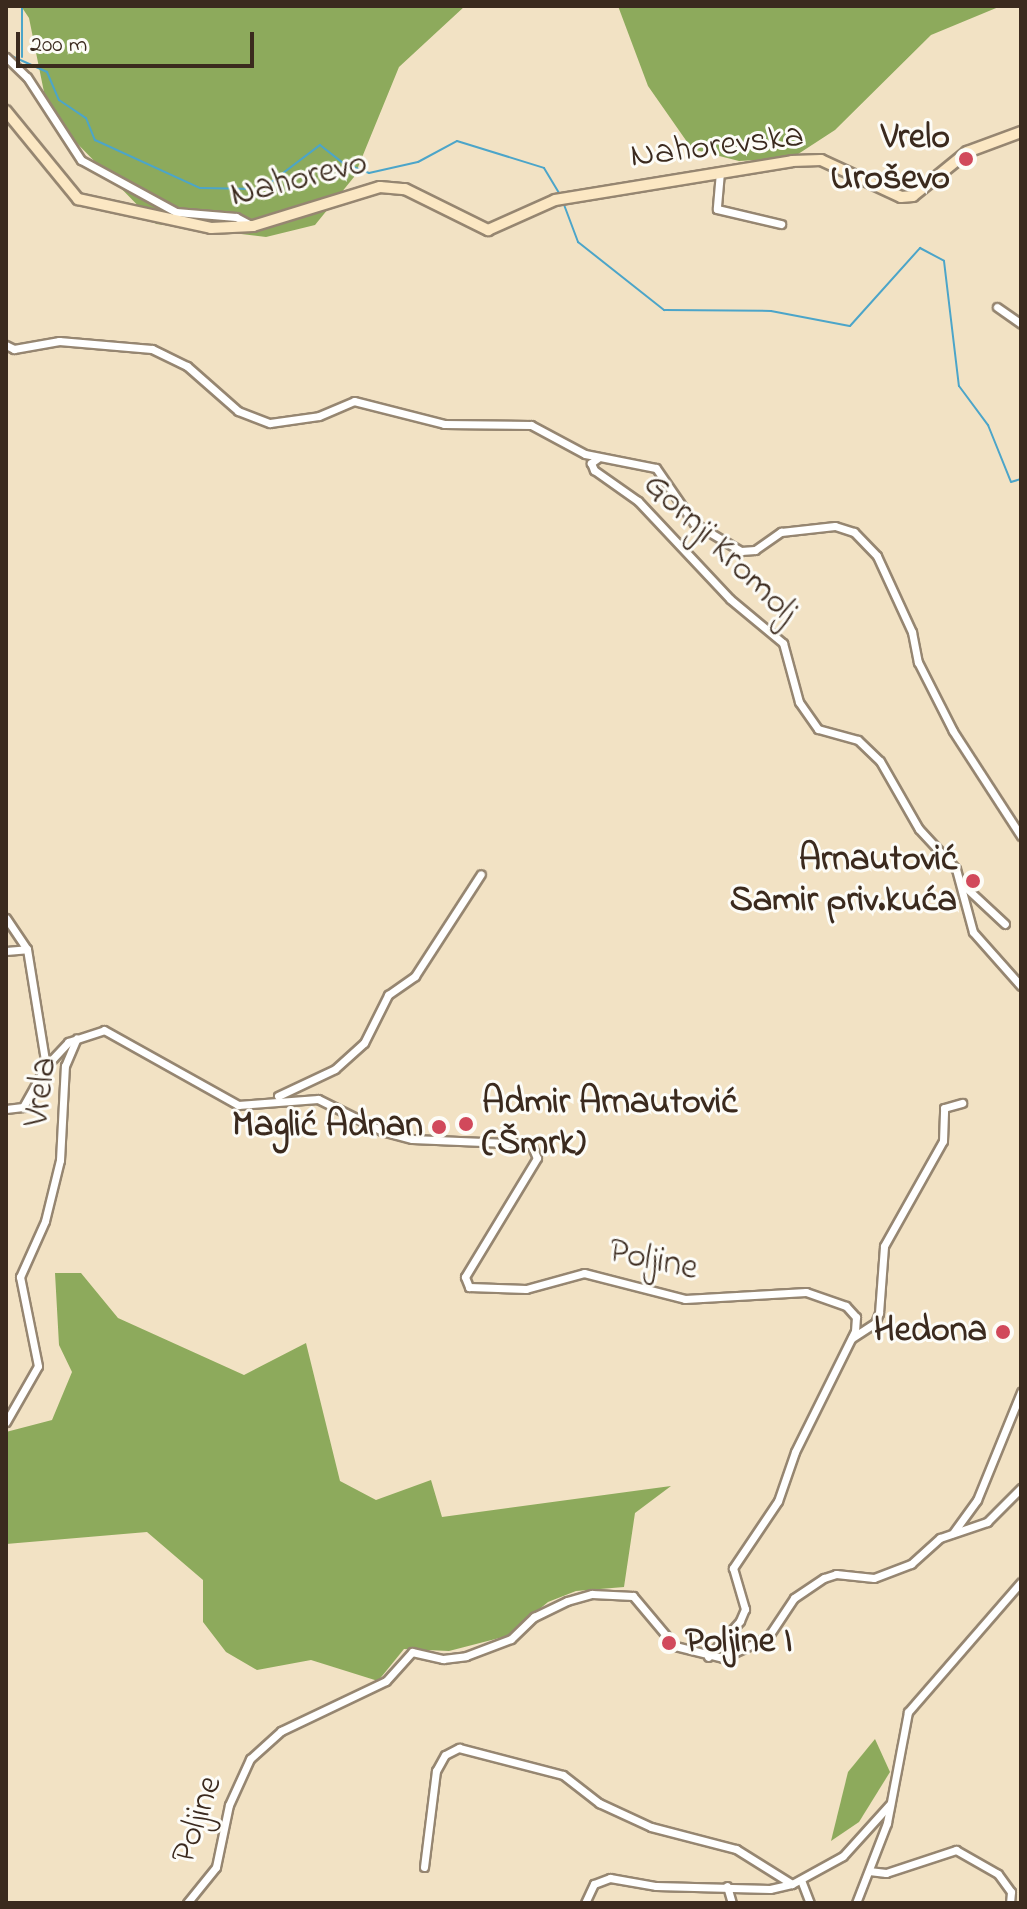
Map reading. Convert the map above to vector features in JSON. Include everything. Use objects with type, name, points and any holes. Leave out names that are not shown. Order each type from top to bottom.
[{"type":"street","points":[[6,57],[27,77],[81,160],[176,212],[236,217],[253,226]]},
{"type":"street","name":"Nahorevo","points":[[6,111],[78,199],[211,228],[253,226],[380,187],[405,189],[477,228],[496,228]]},
{"type":"street","name":"Nahorevska","points":[[496,228],[562,198],[719,170],[821,160],[901,197],[913,196],[967,152],[1021,132]]},
{"type":"street","points":[[719,170],[723,179],[717,209],[781,224]]},
{"type":"street","points":[[997,307],[1021,324]]},
{"type":"street","points":[[6,345],[14,349],[59,341],[152,349],[187,366],[253,420],[288,423],[354,401],[444,424],[531,425],[600,458],[656,468],[694,523],[741,551],[755,550],[781,532],[835,526],[854,532],[877,556],[912,632],[918,662],[939,697],[963,749],[1021,836]]},
{"type":"street","name":"Gornji Kromolj","points":[[600,458],[591,463],[594,470],[638,501],[730,599],[783,643],[799,702],[811,722],[826,734],[858,740],[880,761],[919,829],[945,852],[959,881],[973,932],[1021,986]]},
{"type":"street","points":[[272,1098],[335,1069],[364,1043],[388,995],[415,976],[481,874]]},
{"type":"street","points":[[959,881],[1005,924]]},
{"type":"street","points":[[6,918],[27,949],[46,1066]]},
{"type":"street","points":[[6,951],[27,949]]},
{"type":"street","name":"Poljine","points":[[77,1038],[104,1030],[114,1033],[238,1105],[272,1098],[318,1099],[382,1131],[412,1139],[531,1144],[537,1158],[465,1277],[469,1287],[526,1289],[584,1273],[685,1299],[806,1292],[846,1306],[856,1317],[852,1338]]},
{"type":"street","points":[[6,1109],[23,1107],[46,1066],[77,1038]]},
{"type":"street","name":"Vrela","points":[[6,1422],[38,1366],[20,1277],[45,1221],[65,1127],[65,1066],[77,1038]]},
{"type":"street","points":[[708,1657],[740,1621],[745,1609],[733,1568],[778,1501],[795,1452],[852,1338],[875,1323],[879,1313],[884,1246],[943,1141],[944,1108],[962,1103]]},
{"type":"street","points":[[953,1533],[983,1488],[1021,1392]]},
{"type":"street","points":[[708,1657],[739,1654],[768,1637],[794,1598],[824,1578],[836,1574],[874,1578],[886,1574],[953,1533],[987,1522],[1021,1488]]},
{"type":"street","points":[[856,1903],[869,1871],[904,1753],[908,1712],[916,1697],[1021,1582]]},
{"type":"street","name":"Poljine","points":[[187,1903],[216,1867],[229,1805],[250,1759],[281,1731],[386,1681],[412,1652],[443,1659],[466,1656],[511,1639],[534,1617],[592,1594],[633,1596],[664,1637],[708,1657]]},
{"type":"street","points":[[424,1867],[436,1771],[453,1750],[473,1749],[563,1775],[599,1803],[651,1827],[736,1849],[792,1884]]},
{"type":"street","points":[[585,1903],[594,1884],[610,1878],[656,1886],[770,1889],[792,1884],[843,1856],[890,1804]]},
{"type":"street","points":[[869,1871],[898,1870],[956,1850],[998,1874],[1011,1892],[1010,1903]]},
{"type":"street","points":[[801,1880],[810,1903]]},
{"type":"street","points":[[727,1886],[732,1903]]},
{"type":"green space","points":[[21,6],[465,6],[399,67],[354,177],[315,225],[266,237],[156,224],[61,127],[46,102],[29,18]]},
{"type":"green space","points":[[618,6],[1001,6],[931,35],[835,130],[792,158],[739,161],[692,149],[648,86]]},
{"type":"green space","points":[[55,1273],[81,1273],[118,1318],[244,1375],[306,1343],[340,1481],[376,1500],[431,1480],[442,1517],[671,1486],[635,1513],[624,1587],[576,1591],[548,1602],[507,1636],[449,1651],[404,1649],[378,1681],[311,1660],[257,1670],[226,1652],[203,1622],[203,1580],[147,1532],[6,1544],[6,1432],[52,1420],[72,1372],[59,1345]]},
{"type":"green space","points":[[875,1739],[890,1772],[859,1822],[831,1841],[848,1772]]},
{"type":"waterway","points":[[22,6],[22,57]]},
{"type":"waterway","points":[[7,54],[47,72],[59,100],[86,118],[95,140],[200,188],[262,189],[320,145],[343,163],[369,173],[418,162],[457,141],[544,168],[561,196]]},
{"type":"waterway","points":[[563,202],[578,242],[664,310],[771,311],[850,326],[920,248],[944,261],[959,386],[988,425],[1011,482],[1021,479]]},
{"type":"place","name":"Vrelo Uroševo","points":[[966,159]]},
{"type":"place","name":"Arnautović Samir priv.kuća","points":[[973,881]]},
{"type":"place","name":"Admir Arnautović (Šmrk)","points":[[466,1124]]},
{"type":"place","name":"Maglić Adnan","points":[[439,1127]]},
{"type":"place","name":"Hedona","points":[[1003,1332]]},
{"type":"place","name":"Poljine I","points":[[669,1643]]}]
